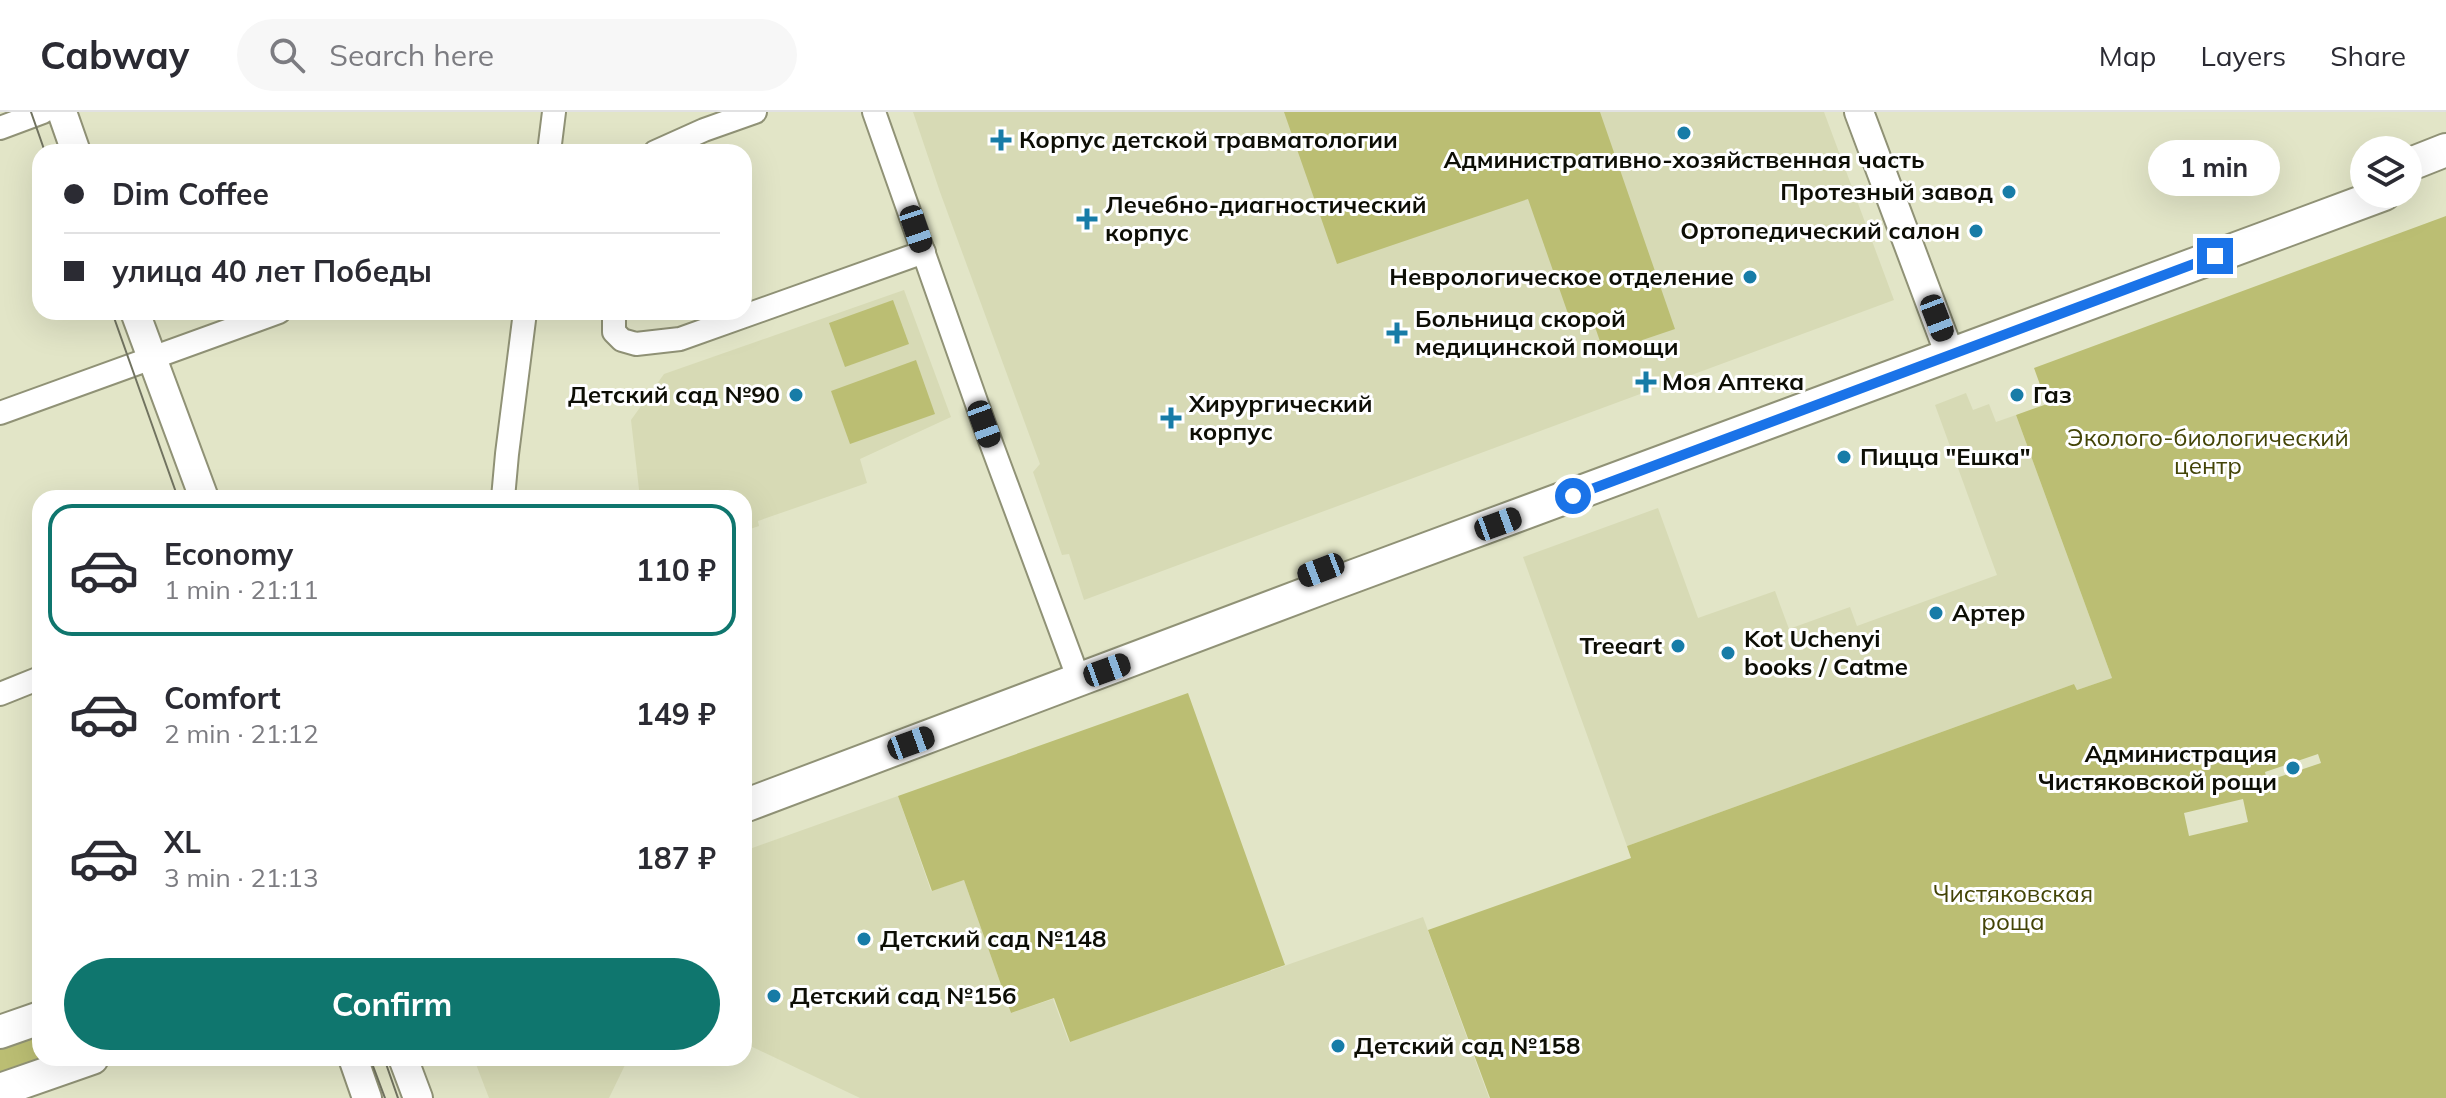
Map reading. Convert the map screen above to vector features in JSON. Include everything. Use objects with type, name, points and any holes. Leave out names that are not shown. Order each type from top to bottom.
[{"type":"main road","points":[[2422,159],[2446,150]]},
{"type":"main road","points":[[2422,180],[2446,171]]},
{"type":"main road","points":[[752,784],[1075,671],[1947,346],[2350,188]]},
{"type":"main road","points":[[1947,346],[2350,206]]},
{"type":"main road","points":[[752,803],[1075,671]]},
{"type":"main road","points":[[0,1032],[32,1021]]},
{"type":"main road","points":[[0,1090],[67,1066]]},
{"type":"street","points":[[0,128],[43,112]]},
{"type":"street","points":[[62,112],[73,144]]},
{"type":"street","points":[[550,144],[554,112]]},
{"type":"street","points":[[673,144],[755,112]]},
{"type":"street","points":[[874,112],[1075,671]]},
{"type":"street","points":[[1859,112],[1947,346]]},
{"type":"street","points":[[752,313],[924,252]]},
{"type":"street","points":[[138,320],[201,490]]},
{"type":"street","points":[[0,413],[256,320]]},
{"type":"street","points":[[504,490],[524,320]]},
{"type":"street","points":[[614,320],[614,332],[622,340],[636,344],[680,339],[733,320]]},
{"type":"street","points":[[0,694],[32,681]]},
{"type":"street","points":[[356,1066],[367,1098]]},
{"type":"street","points":[[406,1066],[418,1098]]},
{"type":"shaded area","name":"Больница скорой медицинской помощи","points":[[913,112],[1824,112],[1894,300],[1084,600],[1069,554],[1062,555],[1033,472],[1040,464]]},
{"type":"shaded area","name":"Детский сад №90","points":[[904,290],[951,417],[860,459],[867,483],[758,521],[759,526],[752,528],[752,490],[639,490],[631,420],[664,374]]},
{"type":"shaded area","points":[[1966,393],[1973,410],[1989,404],[1996,422],[2016,415],[2112,678],[2077,690],[2074,684],[1627,846],[1523,557],[1658,508],[1698,618],[1775,591],[1789,629],[1850,607],[1857,626],[1997,575],[1935,405]]},
{"type":"shaded area","name":"Детский сад №148","points":[[898,796],[931,891],[964,880],[1011,1013],[1053,999],[1069,1042],[1423,917],[1489,1098],[860,1098],[752,1047],[752,848]]},
{"type":"shaded area","points":[[477,1066],[625,1066],[609,1098],[489,1098]]},
{"type":"green space","points":[[1284,112],[1600,112],[1675,329],[1604,353],[1593,321],[1573,328],[1528,199],[1337,264]]},
{"type":"green space","name":"Чистяковская роща","points":[[2446,216],[2446,1098],[1490,1098],[1428,930],[1631,858],[1627,846],[2074,684],[2077,690],[2112,678],[2016,415],[2047,404],[2034,368]],"holes":[[[2318,754],[2321,763],[2267,781],[2265,772]],[[2243,799],[2248,822],[2189,836],[2184,813]]]},
{"type":"green space","points":[[893,300],[909,344],[845,367],[829,323]]},
{"type":"green space","points":[[916,360],[935,414],[850,444],[831,391]]},
{"type":"green space","points":[[1188,693],[1285,965],[1070,1042],[1054,998],[1011,1013],[964,880],[932,891],[898,796]]},
{"type":"green space","points":[[32,1036],[32,1066],[35,1066],[0,1078],[0,1047]]},
{"type":"tram line","points":[[31,112],[42,144]]},
{"type":"tram line","points":[[115,320],[175,490]]},
{"type":"tram line","points":[[373,1066],[385,1098]]},
{"type":"tram line","points":[[387,1066],[398,1098]]},
{"type":"place","name":"Административно-хозяйственная часть","points":[[1684,133]]},
{"type":"place","name":"Корпус детской травматологии","points":[[1001,140]]},
{"type":"place","name":"Протезный завод","points":[[2009,192]]},
{"type":"place","name":"Лечебно-диагностический корпус","points":[[1087,219]]},
{"type":"place","name":"Ортопедический салон","points":[[1976,231]]},
{"type":"place","name":"Неврологическое отделение","points":[[1750,277]]},
{"type":"place","name":"Больница скорой медицинской помощи","points":[[1397,333]]},
{"type":"place","name":"Моя Аптека","points":[[1646,382]]},
{"type":"place","name":"Детский сад №90","points":[[796,395]]},
{"type":"place","name":"Газ","points":[[2017,395]]},
{"type":"place","name":"Хирургический корпус","points":[[1171,418]]},
{"type":"place","name":"Пицца \"Ешка\"","points":[[1844,457]]},
{"type":"place","name":"Артер","points":[[1936,613]]},
{"type":"place","name":"Treeart","points":[[1678,646]]},
{"type":"place","name":"Kot Uchenyi books / Catme","points":[[1728,653]]},
{"type":"place","name":"Администрация Чистяковской рощи","points":[[2293,768]]},
{"type":"place","name":"Детский сад №148","points":[[864,939]]},
{"type":"place","name":"Детский сад №156","points":[[774,996]]},
{"type":"place","name":"Детский сад №158","points":[[1338,1046]]},
{"type":"route","points":[[1573,496],[2215,256]]},
{"type":"park label","name":"Эколого-биологический центр","points":[[2208,452]]}]
